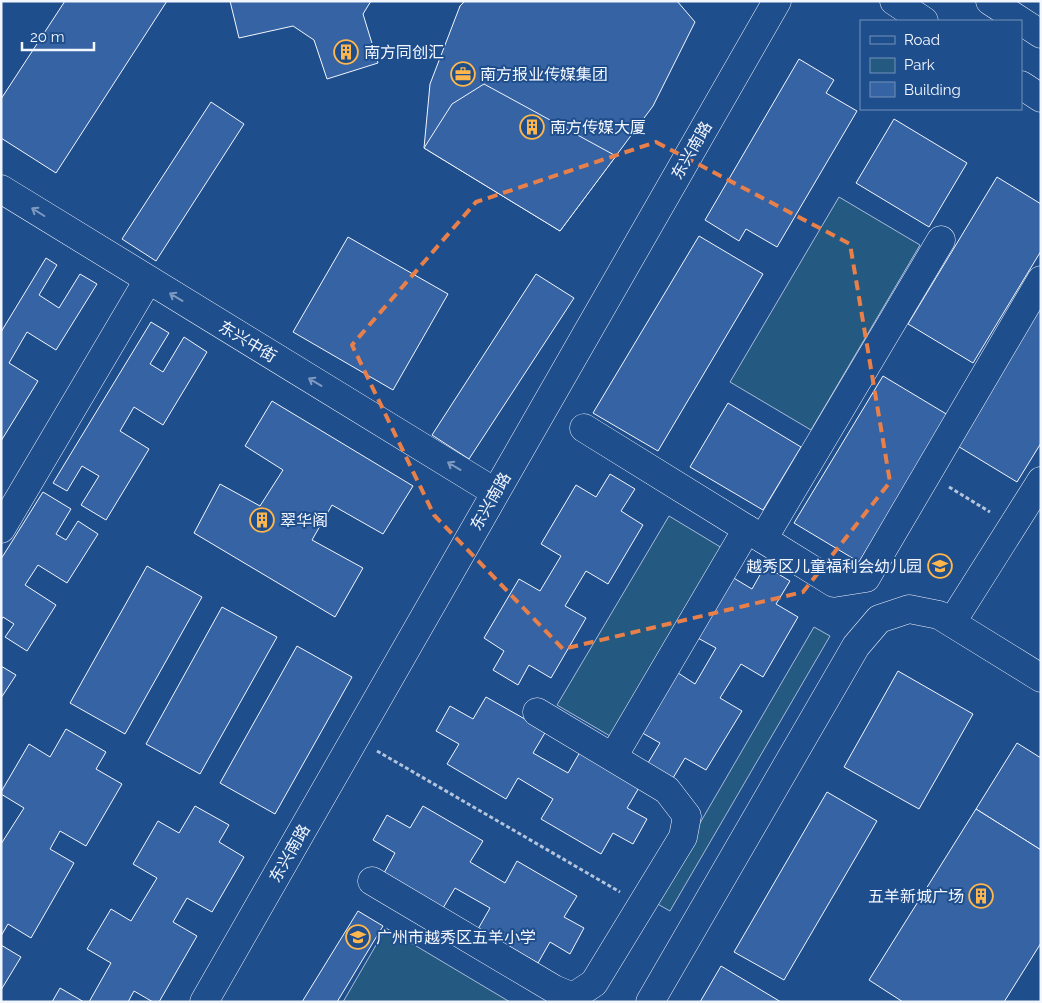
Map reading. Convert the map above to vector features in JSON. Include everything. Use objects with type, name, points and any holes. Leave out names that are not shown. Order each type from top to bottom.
[{"type":"main road","name":"东兴南路","points":[[204,1002],[777,1]]},
{"type":"main road","points":[[894,1],[922,20]]},
{"type":"main road","points":[[990,1],[1019,20]]},
{"type":"main road","points":[[1022,22],[1041,34]]},
{"type":"main road","points":[[1022,86],[1041,98]]},
{"type":"main road","name":"东兴中街","points":[[1,189],[495,492]]},
{"type":"main road","points":[[613,757],[941,240]]},
{"type":"main road","points":[[1,529],[148,280]]},
{"type":"main road","points":[[584,428],[834,583],[866,578],[1041,280]]},
{"type":"main road","points":[[952,622],[1041,481]]},
{"type":"main road","points":[[650,1002],[856,646],[879,619],[909,609],[939,615],[1041,678]]},
{"type":"main road","points":[[372,881],[554,990],[573,997],[594,983],[683,837],[687,816],[667,790],[537,712]]},
{"type":"path","points":[[927,474],[1012,526]]},
{"type":"path","points":[[392,761],[641,904]]},
{"type":"highlighted area","points":[[656,142],[850,244],[890,482],[803,592],[563,649],[434,515],[352,345],[476,202]]},
{"type":"green space","points":[[839,197],[920,245],[811,430],[730,382]]},
{"type":"green space","points":[[669,516],[722,548],[610,736],[557,705]]},
{"type":"green space","points":[[814,627],[830,636],[670,911],[654,902]]},
{"type":"green space","points":[[386,928],[510,1002],[343,1002]]},
{"type":"building","points":[[65,1],[167,1],[56,173],[1,138],[1,99]]},
{"type":"building","name":"南方同创汇","points":[[230,1],[371,1],[363,14],[378,63],[327,79],[314,40],[293,26],[239,38]]},
{"type":"building","name":"南方传媒大厦","points":[[465,1],[651,1],[586,74],[552,87],[457,37],[460,6]]},
{"type":"building","name":"南方传媒大厦","points":[[465,1],[677,1],[695,22],[653,106],[560,231],[424,148],[430,84],[460,6]]},
{"type":"building","points":[[799,59],[834,80],[826,93],[857,111],[777,247],[746,229],[739,241],[705,220]]},
{"type":"building","name":"南方传媒大厦","points":[[484,84],[616,156],[560,231],[424,148],[452,104]]},
{"type":"building","points":[[211,102],[244,124],[156,261],[122,239]]},
{"type":"building","points":[[894,119],[967,163],[929,227],[856,183]]},
{"type":"building","points":[[997,177],[1041,204],[1041,251],[973,363],[908,324]]},
{"type":"building","points":[[699,236],[763,274],[658,451],[593,413]]},
{"type":"building","points":[[348,237],[448,294],[393,390],[293,332]]},
{"type":"building","points":[[46,258],[57,265],[39,295],[59,308],[80,274],[97,284],[56,350],[27,332],[9,363],[38,381],[1,441],[1,332]]},
{"type":"building","points":[[536,274],[574,298],[469,459],[432,435]]},
{"type":"building","points":[[1041,304],[1041,443],[1017,482],[956,445]]},
{"type":"building","points":[[151,322],[169,333],[150,364],[163,372],[184,337],[207,352],[163,425],[134,407],[120,431],[149,449],[106,520],[81,505],[99,476],[82,466],[67,491],[53,483]]},
{"type":"building","points":[[883,376],[948,415],[859,562],[794,523]]},
{"type":"building","name":"翠华阁","points":[[272,401],[413,486],[383,534],[332,505],[312,540],[363,568],[335,617],[194,533],[220,484],[260,506],[283,470],[245,446]]},
{"type":"building","points":[[728,403],[801,447],[763,510],[690,467]]},
{"type":"building","points":[[610,474],[635,489],[621,511],[643,525],[608,584],[586,571],[565,606],[586,618],[551,678],[529,665],[518,685],[493,670],[504,651],[484,638],[519,579],[540,591],[561,556],[541,544],[576,485],[596,497]]},
{"type":"building","points":[[43,492],[71,509],[56,534],[66,540],[78,521],[98,534],[67,583],[38,565],[25,585],[56,605],[27,651],[5,637],[14,624],[3,617],[1,620],[1,559]]},
{"type":"building","points":[[147,566],[202,597],[125,734],[70,703]]},
{"type":"building","points":[[765,566],[790,581],[776,604],[798,617],[763,677],[741,664],[720,698],[742,711],[706,770],[685,758],[673,778],[648,763],[660,743],[639,731],[675,671],[695,684],[716,648],[696,637],[732,577],[752,589]]},
{"type":"building","points":[[222,607],[277,637],[200,774],[146,744]]},
{"type":"building","points":[[297,646],[352,677],[275,814],[220,783]]},
{"type":"building","points":[[1,666],[16,675],[1,698]]},
{"type":"building","points":[[898,671],[973,714],[919,809],[844,767]]},
{"type":"building","points":[[486,697],[546,731],[533,753],[568,773],[580,752],[640,786],[627,808],[647,819],[633,844],[613,833],[601,854],[541,819],[553,799],[518,778],[506,799],[447,764],[459,744],[436,731],[450,706],[473,719]]},
{"type":"building","points":[[66,729],[106,752],[96,769],[122,784],[86,846],[60,831],[50,849],[74,863],[31,938],[8,924],[1,936],[1,844],[24,808],[1,794],[1,792],[29,744],[50,757]]},
{"type":"building","points":[[1017,743],[1041,758],[1041,850],[976,809]]},
{"type":"building","points":[[827,792],[877,821],[784,980],[734,952]]},
{"type":"building","points":[[195,806],[229,825],[219,842],[244,857],[212,912],[187,898],[173,922],[197,936],[159,1002],[153,1002],[134,991],[128,1002],[89,1002],[111,963],[87,949],[111,909],[131,921],[157,878],[133,864],[158,821],[179,833]]},
{"type":"building","points":[[423,806],[483,841],[470,862],[505,883],[517,861],[577,896],[564,917],[584,928],[570,954],[550,942],[538,963],[478,929],[490,908],[455,888],[443,908],[384,873],[395,853],[373,840],[387,815],[410,828]]},
{"type":"building","name":"五羊新城广场","points":[[976,809],[1041,850],[1041,943],[1004,1002],[903,1002],[869,980]]},
{"type":"building","points":[[358,911],[383,926],[337,1002],[302,1002]]},
{"type":"building","points":[[1,945],[21,957],[1,990]]},
{"type":"building","points":[[721,966],[781,1002],[700,1002]]},
{"type":"building","points":[[60,988],[84,1002],[52,1002]]},
{"type":"place","name":"南方同创汇","points":[[346,52]]},
{"type":"place","name":"南方报业传媒集团","points":[[463,74]]},
{"type":"place","name":"南方传媒大厦","points":[[532,127]]},
{"type":"place","name":"翠华阁","points":[[262,520]]},
{"type":"place","name":"越秀区儿童福利会幼儿园","points":[[940,566]]},
{"type":"place","name":"五羊新城广场","points":[[981,896]]},
{"type":"place","name":"广州市越秀区五羊小学","points":[[358,937]]}]
